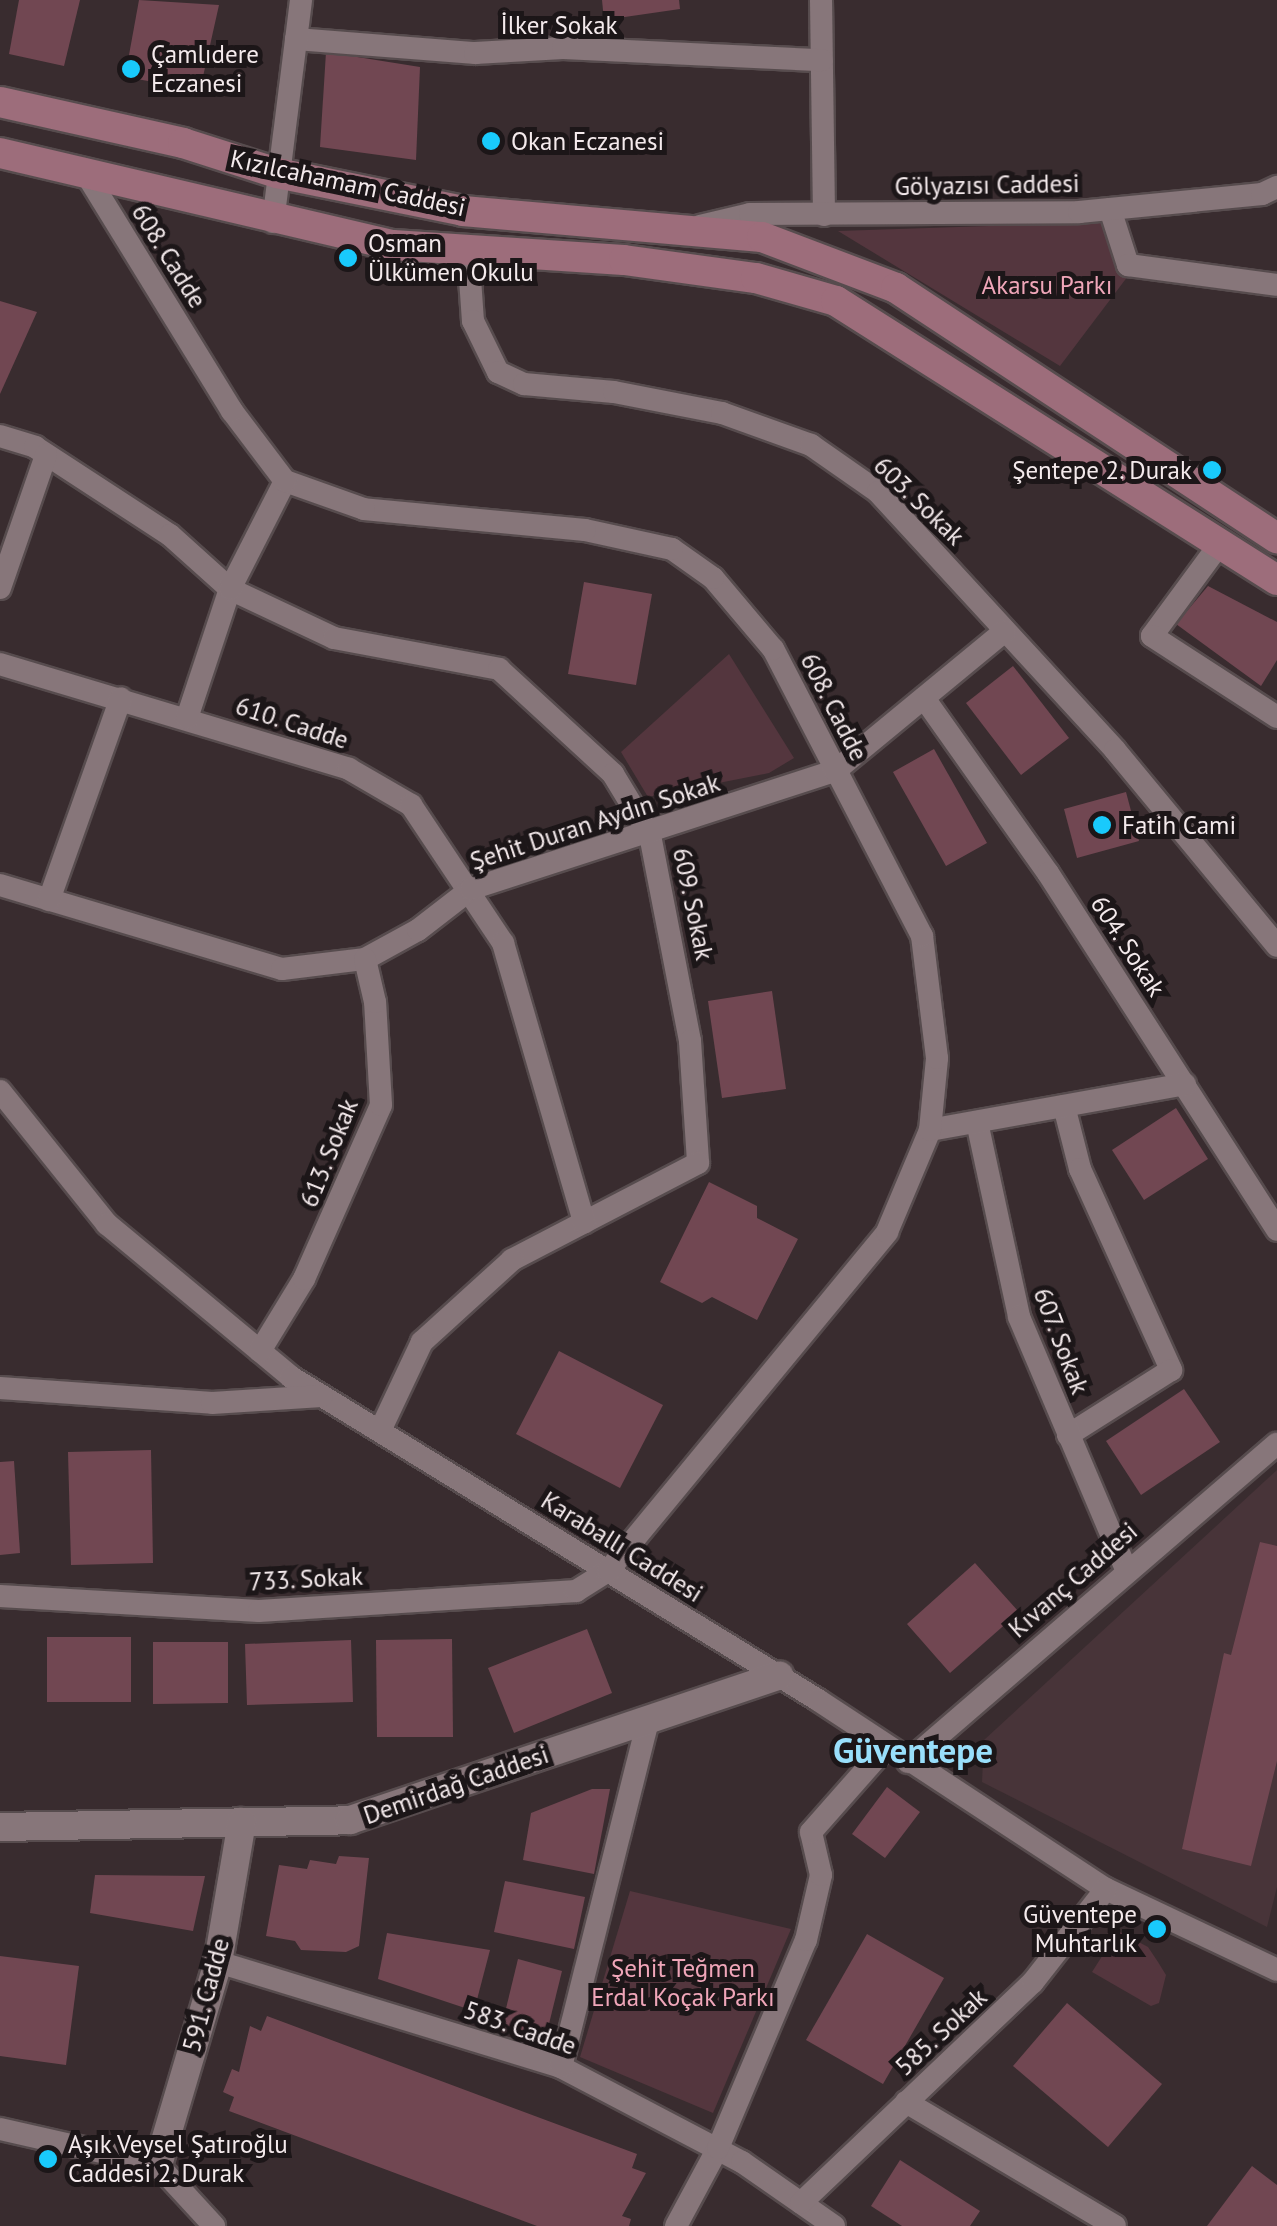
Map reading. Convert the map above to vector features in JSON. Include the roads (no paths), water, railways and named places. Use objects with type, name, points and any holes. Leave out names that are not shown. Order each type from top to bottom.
[{"type":"main road","name":"Kızılcahamam Caddesi","points":[[0,102],[183,144],[277,173],[463,211],[697,227],[762,237],[896,288],[1277,538]]},
{"type":"main road","name":"Kızılcahamam Caddesi","points":[[0,154],[82,169],[273,222],[393,245],[624,260],[756,278],[836,301],[1277,580]]},
{"type":"street","points":[[273,222],[301,0]]},
{"type":"street","points":[[821,0],[824,215]]},
{"type":"street","name":"İlker Sokak","points":[[296,40],[474,53],[563,48],[822,60]]},
{"type":"street","name":"608. Cadde","points":[[82,169],[232,411],[285,481],[364,509],[585,530],[672,549],[713,578],[773,649],[922,936],[937,1058],[930,1130],[887,1232],[608,1570]]},
{"type":"street","name":"Gölyazısı Caddesi","points":[[697,227],[750,214],[1110,209],[1262,194],[1277,186]]},
{"type":"street","points":[[1110,209],[1128,265],[1277,285]]},
{"type":"street","name":"603. Sokak","points":[[468,250],[473,321],[498,372],[524,384],[614,392],[722,413],[811,445],[878,492],[1115,750],[1274,938]]},
{"type":"street","name":"609. Sokak","points":[[0,436],[46,454],[170,535],[230,589],[334,638],[500,669],[613,774],[650,835],[690,1041],[698,1163],[512,1260],[422,1342],[380,1431]]},
{"type":"street","points":[[0,588],[46,454]]},
{"type":"street","points":[[187,718],[230,589],[285,481]]},
{"type":"street","points":[[1218,545],[1152,636],[1277,717]]},
{"type":"street","name":"Şehit Duran Aydın Sokak","points":[[0,885],[282,969],[365,959],[418,930],[472,889],[650,835],[835,771],[1005,631]]},
{"type":"street","name":"610. Cadde","points":[[0,664],[349,769],[411,805],[472,889],[504,943],[584,1222]]},
{"type":"street","points":[[49,900],[121,698]]},
{"type":"street","name":"604. Sokak","points":[[924,698],[1185,1084],[1277,1230]]},
{"type":"street","name":"613. Sokak","points":[[260,1351],[304,1280],[382,1105],[375,1002],[365,959]]},
{"type":"street","points":[[930,1130],[1185,1084]]},
{"type":"street","name":"Karaballı Caddesi","points":[[0,1091],[108,1224],[260,1351],[322,1396],[780,1676],[1106,1890],[1277,1970]]},
{"type":"street","points":[[1064,1106],[1080,1169],[1171,1370],[1068,1435]]},
{"type":"street","name":"607. Sokak","points":[[977,1122],[1019,1317],[1126,1569]]},
{"type":"street","points":[[0,1388],[212,1403],[322,1396]]},
{"type":"street","name":"Kıvanç Caddesi","points":[[908,1762],[1126,1569],[1277,1444]]},
{"type":"street","name":"733. Sokak","points":[[0,1596],[259,1611],[576,1591],[608,1570]]},
{"type":"street","name":"Demirdağ Caddesi","points":[[0,1827],[350,1820],[780,1676]]},
{"type":"street","points":[[561,2067],[648,1720]]},
{"type":"street","points":[[676,2226],[718,2148],[806,1940],[821,1875],[811,1832],[886,1747]]},
{"type":"street","name":"591. Cadde","points":[[158,2165],[218,1962],[242,1822]]},
{"type":"street","name":"585. Sokak","points":[[801,2203],[1033,1982],[1106,1890]]},
{"type":"street","name":"583. Cadde","points":[[218,1962],[561,2067],[718,2148],[834,2226]]},
{"type":"street","points":[[906,2102],[1116,2226]]},
{"type":"street","points":[[0,2129],[158,2165],[214,2226]]},
{"type":"place","name":"Çamlıdere Eczanesi","points":[[131,69]]},
{"type":"place","name":"Okan Eczanesi","points":[[491,141]]},
{"type":"place","name":"Osman Ülkümen Okulu","points":[[348,258]]},
{"type":"place","name":"Şentepe 2. Durak","points":[[1212,470]]},
{"type":"place","name":"Fatih Cami","points":[[1102,825]]},
{"type":"place","name":"Güventepe Muhtarlık","points":[[1157,1929]]},
{"type":"place","name":"Aşık Veysel Şatıroğlu Caddesi 2. Durak","points":[[48,2159]]},
{"type":"district","name":"Güventepe","points":[[913,1750]]},
{"type":"park label","name":"Akarsu Parkı","points":[[1047,285]]},
{"type":"park label","name":"Şehit Teğmen Erdal Koçak Parkı","points":[[683,1984]]}]
